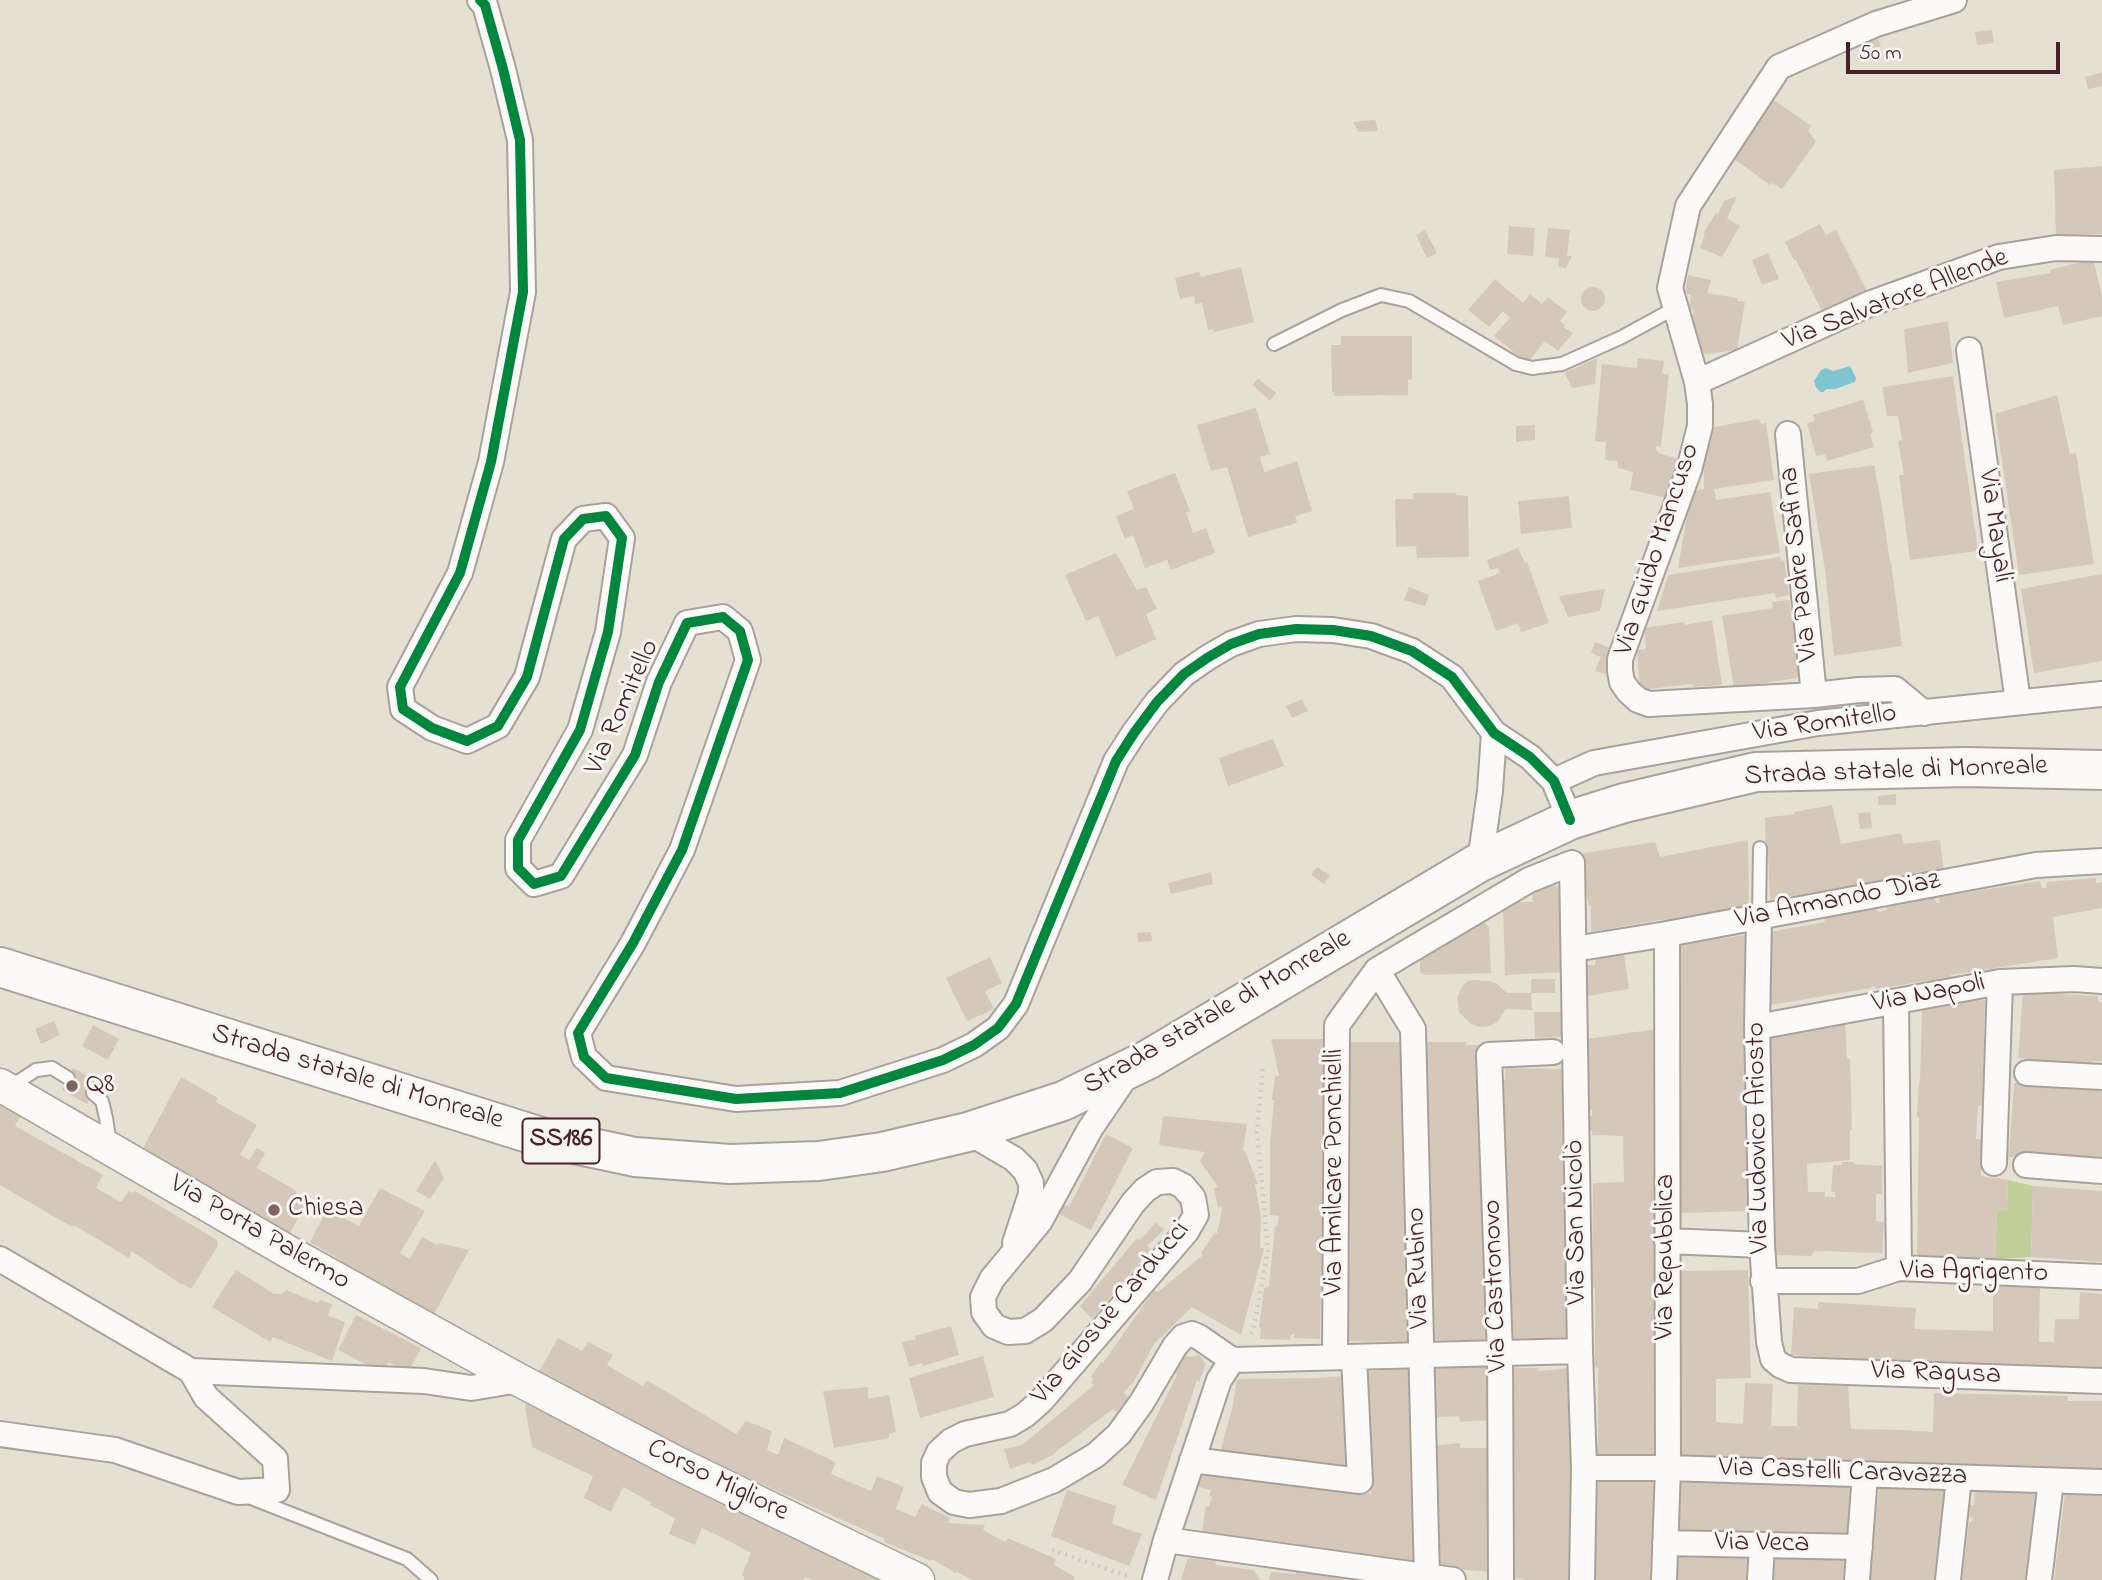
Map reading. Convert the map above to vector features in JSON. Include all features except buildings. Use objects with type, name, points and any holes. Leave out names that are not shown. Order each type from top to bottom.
[{"type":"main road","name":"Strada statale di Monreale","points":[[0,967],[541,1137],[635,1157],[730,1164],[819,1161],[882,1152],[968,1132],[1063,1101],[1149,1059],[1480,862],[1570,820],[1624,803],[1756,772],[1966,767],[2102,770]]},
{"type":"street","name":"Via Romitello","points":[[480,0],[485,5],[520,140],[523,292],[491,462],[460,573],[400,687],[402,709],[432,728],[467,741],[498,726],[527,677],[565,539],[583,519],[606,516],[622,538],[608,632],[580,730],[518,840],[518,868],[534,884],[561,876],[635,755],[659,682],[687,623],[723,617],[740,631],[748,660],[682,850],[633,943],[578,1033],[584,1056],[606,1078],[736,1099],[841,1093],[943,1060],[974,1045],[998,1028],[1016,1004],[1116,761],[1134,733],[1157,702],[1184,674],[1207,657],[1240,641],[1259,634],[1296,629],[1371,636],[1412,651],[1452,677],[1494,733]]},
{"type":"street","name":"Via Guido Mancuso","points":[[1924,712],[1895,689],[1649,704],[1638,700],[1622,682],[1620,659],[1689,470],[1700,426],[1697,382],[1670,288],[1688,206],[1779,67],[1876,24],[1954,0]]},
{"type":"street","name":"Via Salvatore Allende","points":[[1697,382],[1869,304],[1999,257],[2056,248],[2102,249]]},
{"type":"street","name":"Via Mayali","points":[[1969,350],[2018,702]]},
{"type":"street","name":"Via Padre Safina","points":[[1788,433],[1814,695]]},
{"type":"street","name":"Via Romitello","points":[[1554,781],[1594,763],[1818,723],[2102,694]]},
{"type":"street","points":[[1480,862],[1490,791],[1494,733],[1530,757],[1554,781],[1570,820]]},
{"type":"street","name":"Via Armando Diaz","points":[[1574,949],[2036,865],[2102,861]]},
{"type":"street","name":"Via San Nicolò","points":[[1572,863],[1584,1468],[1582,1580]]},
{"type":"street","name":"Via Amilcare Ponchielli","points":[[1192,1460],[1360,1481],[1345,1357],[1337,1025],[1377,971],[1529,880],[1572,863]]},
{"type":"street","name":"Via Ludovico Ariosto","points":[[1759,916],[1757,1027],[1763,1281],[1773,1359]]},
{"type":"street","name":"Via Repubblica","points":[[1664,1580],[1668,1468],[1667,934]]},
{"type":"street","name":"Via Rubino","points":[[1377,971],[1413,1028],[1422,1355],[1413,1577]]},
{"type":"street","name":"Via Napoli","points":[[1757,1027],[2000,982],[2074,979],[2102,981]]},
{"type":"street","points":[[1994,1163],[2000,982]]},
{"type":"street","points":[[1896,1002],[1899,1268]]},
{"type":"street","name":"Via Castronovo","points":[[1501,1580],[1500,1353],[1489,1055],[1553,1052]]},
{"type":"street","name":"Via Giosuè Carducci","points":[[1131,1068],[1090,1129],[1040,1221],[992,1279],[983,1297],[984,1312],[994,1326],[1008,1332],[1025,1331],[1043,1320],[1080,1281],[1133,1203],[1157,1182],[1173,1181],[1184,1186],[1194,1198],[1196,1214],[1186,1232],[1026,1415],[1010,1424],[965,1434],[951,1441],[939,1452],[934,1463],[934,1477],[940,1492],[954,1502],[969,1505],[1001,1501],[1054,1480],[1096,1455],[1119,1434],[1183,1337],[1192,1334],[1199,1337],[1232,1360]]},
{"type":"street","points":[[2027,1073],[2102,1077]]},
{"type":"street","name":"Via Porta Palermo","points":[[4,1087],[292,1254],[519,1380]]},
{"type":"street","points":[[968,1132],[1014,1158],[1025,1170],[1031,1183],[1031,1194],[1010,1257]]},
{"type":"street","points":[[2026,1165],[2102,1171]]},
{"type":"street","points":[[1667,1241],[1762,1245]]},
{"type":"street","points":[[0,1259],[191,1371],[424,1381],[471,1388],[519,1380]]},
{"type":"street","name":"Via Agrigento","points":[[1763,1281],[1858,1281],[1899,1268],[2102,1277]]},
{"type":"street","points":[[1155,1580],[1219,1380],[1232,1360],[1580,1351]]},
{"type":"street","name":"Via Ragusa","points":[[1773,1359],[1791,1370],[2102,1381]]},
{"type":"street","points":[[0,1434],[115,1450],[238,1492],[277,1490],[275,1459],[206,1396],[191,1371]]},
{"type":"street","name":"Corso Migliore","points":[[519,1380],[677,1463],[918,1580]]},
{"type":"street","name":"Via Castelli Caravazza","points":[[1584,1468],[1668,1468],[2102,1482]]},
{"type":"street","points":[[1857,1580],[1865,1475]]},
{"type":"street","points":[[1948,1580],[1959,1478]]},
{"type":"street","points":[[2039,1580],[2051,1481]]},
{"type":"street","points":[[1166,1540],[1413,1577],[1453,1580]]},
{"type":"street","name":"Via Veca","points":[[1665,1542],[1860,1547]]},
{"type":"street","points":[[1760,1580],[1762,1545]]},
{"type":"lane","points":[[1274,344],[1342,310],[1381,295],[1409,301],[1516,364],[1532,368],[1562,364],[1622,337],[1675,308]]},
{"type":"lane","points":[[1759,916],[1760,848]]},
{"type":"lane","points":[[4,1087],[36,1070],[52,1068],[68,1078]]},
{"type":"lane","points":[[93,1093],[102,1101],[110,1148]]},
{"type":"lane","points":[[238,1492],[407,1559],[431,1580]]},
{"type":"path","points":[[1232,1360],[1253,1331],[1268,1251],[1257,1132],[1264,1066]]},
{"type":"path","points":[[1052,1550],[1138,1580]]},
{"type":"green space","points":[[2008,1180],[2033,1186],[2031,1257],[1995,1259],[1997,1211],[2007,1209]]},
{"type":"water","points":[[1850,366],[1856,378],[1855,382],[1823,392],[1816,387],[1814,381],[1821,370],[1826,368],[1833,371]]},
{"type":"cycle path","points":[[480,0],[485,5],[520,140],[523,292],[491,462],[460,573],[400,687],[403,709],[432,728],[467,741],[498,726],[527,677],[564,539],[583,519],[606,516],[622,538],[608,632],[580,730],[518,840],[518,868],[534,884],[561,876],[635,755],[659,682],[687,623],[723,617],[740,631],[748,660],[682,850],[633,943],[578,1033],[584,1057],[606,1078],[736,1099],[840,1093],[943,1060],[974,1045],[998,1028],[1016,1004],[1116,761],[1134,733],[1157,702],[1184,674],[1231,644],[1259,634],[1296,629],[1333,630],[1371,636],[1412,651],[1452,677],[1494,733],[1530,757],[1554,781],[1570,820]]},
{"type":"place","name":"Q8","points":[[72,1086]]},
{"type":"place","name":"Chiesa","points":[[274,1210]]}]
